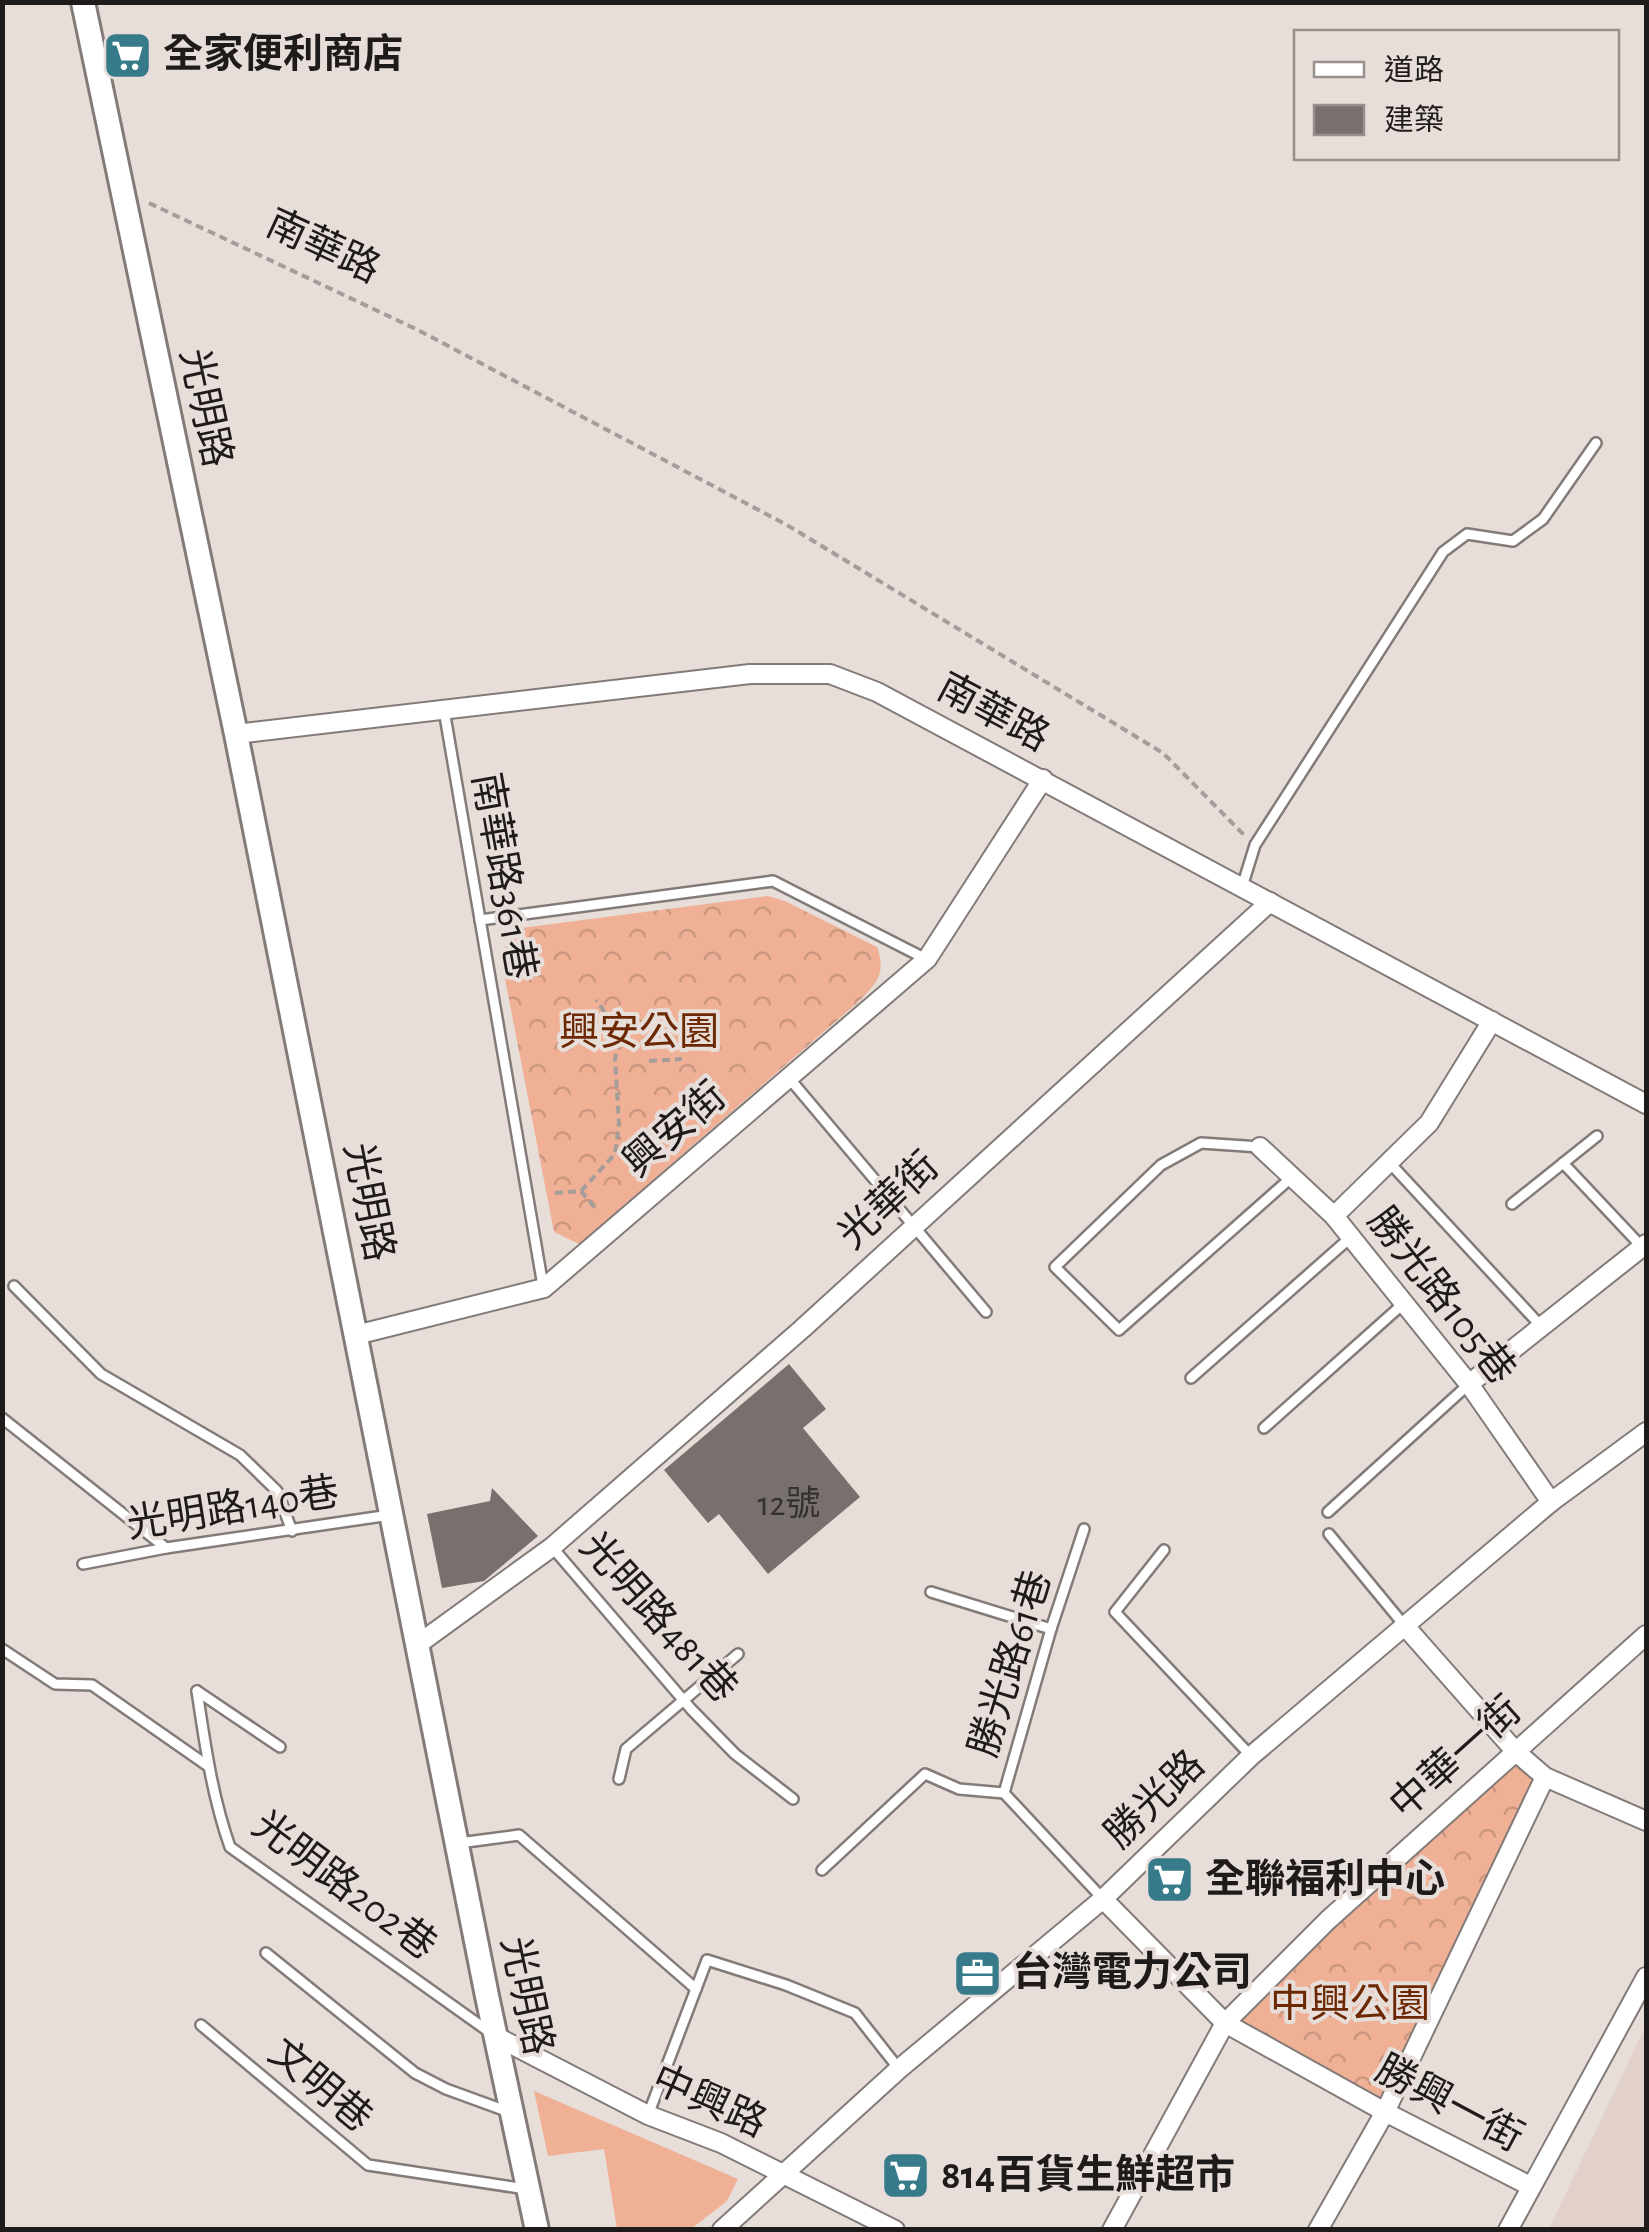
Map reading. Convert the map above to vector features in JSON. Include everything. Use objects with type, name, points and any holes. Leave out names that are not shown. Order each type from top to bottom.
[{"type":"main road","name":"光明路","points":[[84,2],[538,2230]]},
{"type":"street","name":"南華路","points":[[236,734],[750,674],[830,674],[877,692],[1043,779],[1646,1104]]},
{"type":"street","name":"興安街","points":[[356,1335],[544,1288],[927,960],[1043,779]]},
{"type":"street","name":"光華街","points":[[552,1547],[802,1329],[1270,902]]},
{"type":"street","points":[[1334,1216],[1429,1122],[1492,1021]]},
{"type":"street","name":"勝光路105巷","points":[[1260,1147],[1334,1216],[1469,1384],[1551,1502]]},
{"type":"street","points":[[1469,1384],[1645,1246]]},
{"type":"street","name":"勝光路","points":[[722,2230],[899,2069],[1103,1899],[1251,1756],[1551,1502],[1646,1432]]},
{"type":"street","name":"光明路481巷","points":[[418,1645],[552,1547]]},
{"type":"street","points":[[1404,1626],[1516,1752],[1545,1777],[1646,1821]]},
{"type":"street","name":"中華一街","points":[[1112,2230],[1225,2023],[1328,1920],[1646,1635]]},
{"type":"street","points":[[1318,2230],[1385,2112],[1545,1777]]},
{"type":"street","name":"勝興一街","points":[[1103,1899],[1225,2023],[1385,2112],[1530,2186]]},
{"type":"street","points":[[1508,2230],[1646,1977]]},
{"type":"street","name":"中興路","points":[[496,2036],[648,2115],[720,2143],[895,2230]]},
{"type":"lane","points":[[1242,887],[1255,845],[1443,552],[1467,534],[1513,541],[1543,519],[1596,443]]},
{"type":"lane","name":"南華路361巷","points":[[444,710],[544,1288]]},
{"type":"lane","points":[[480,920],[773,881],[927,960]]},
{"type":"lane","points":[[789,1078],[986,1312]]},
{"type":"lane","points":[[1512,1204],[1597,1136]]},
{"type":"lane","points":[[1260,1147],[1201,1142],[1162,1165],[1055,1267],[1119,1330],[1292,1177]]},
{"type":"lane","points":[[1388,1161],[1540,1325]]},
{"type":"lane","points":[[1563,1163],[1645,1246]]},
{"type":"lane","points":[[1191,1378],[1351,1238]]},
{"type":"lane","points":[[14,1286],[101,1374],[240,1455],[277,1491],[292,1531]]},
{"type":"lane","points":[[1264,1428],[1404,1304]]},
{"type":"lane","points":[[1328,1512],[1469,1384]]},
{"type":"lane","points":[[2,1418],[166,1548]]},
{"type":"lane","name":"光明路140巷","points":[[83,1564],[392,1515]]},
{"type":"lane","name":"勝光路61巷","points":[[1084,1530],[1004,1793],[1103,1899]]},
{"type":"lane","points":[[1330,1534],[1404,1626]]},
{"type":"lane","name":"光明路481巷","points":[[552,1547],[735,1754],[793,1799]]},
{"type":"lane","points":[[1164,1550],[1115,1612],[1251,1756]]},
{"type":"lane","points":[[931,1592],[1051,1629]]},
{"type":"lane","points":[[2,1649],[55,1684],[92,1685],[208,1766]]},
{"type":"lane","points":[[619,1779],[626,1748],[738,1654]]},
{"type":"lane","name":"光明路202巷","points":[[280,1747],[197,1691],[208,1766],[230,1847],[496,2036]]},
{"type":"lane","points":[[822,1870],[925,1774],[959,1790],[1004,1793]]},
{"type":"lane","points":[[457,1843],[519,1836],[696,1989]]},
{"type":"lane","points":[[266,1953],[415,2073],[446,2090],[512,2113]]},
{"type":"lane","points":[[648,2115],[707,1960],[786,1985],[855,2013],[899,2069]]},
{"type":"lane","name":"文明巷","points":[[201,2025],[368,2165],[529,2190]]},
{"type":"path","name":"南華路","points":[[120,189],[418,330],[787,525],[1163,753],[1255,845]]},
{"type":"path","points":[[556,1192],[581,1191],[614,1154],[619,1124],[618,1052],[609,1018],[596,1000]]},
{"type":"path","points":[[649,1061],[682,1059]]},
{"type":"path","points":[[581,1191],[595,1208]]},
{"type":"shaded area","points":[[1646,2025],[1646,2229],[1549,2229]]},
{"type":"green space","name":"興安公園","points":[[768,896],[877,947],[881,964],[874,984],[857,1003],[579,1244],[554,1232],[500,953],[521,928]]},
{"type":"green space","name":"中興公園","points":[[1517,1761],[1537,1780],[1381,2099],[1235,2021],[1336,1923]]},
{"type":"green space","points":[[534,2091],[738,2179],[727,2201],[691,2229],[617,2229],[604,2149],[548,2156]]},
{"type":"building","points":[[789,1364],[826,1409],[803,1428],[860,1497],[768,1574],[719,1514],[708,1523],[664,1470]]},
{"type":"building","points":[[492,1488],[538,1536],[484,1581],[442,1588],[427,1514],[490,1501]]},
{"type":"place","name":"全家便利商店","points":[[128,55]]},
{"type":"place","name":"全聯福利中心","points":[[1170,1880]]},
{"type":"place","name":"台灣電力公司","points":[[977,1973]]},
{"type":"place","name":"814百貨生鮮超市","points":[[906,2176]]}]
